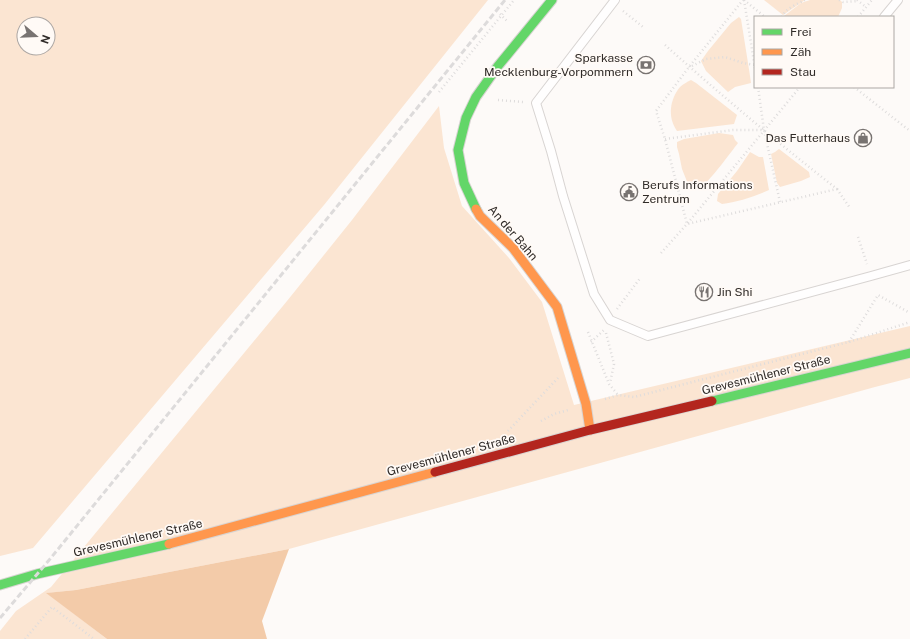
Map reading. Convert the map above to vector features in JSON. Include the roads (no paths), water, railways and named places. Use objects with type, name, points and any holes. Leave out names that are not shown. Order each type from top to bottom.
[{"type":"street","name":"An der Bahn","points":[[552,0],[498,66],[476,97],[466,118],[458,150],[464,183],[480,216],[513,248],[557,307],[586,404],[590,430]]},
{"type":"street","name":"Grevesmühlener Straße","points":[[0,585],[37,574],[186,540],[590,430],[910,353]]},
{"type":"lane","points":[[885,16],[898,0]]},
{"type":"lane","points":[[614,1],[536,103],[594,294],[610,320],[648,336],[910,265]]},
{"type":"railway","points":[[0,618],[50,559],[505,0]]},
{"type":"place","name":"Sparkasse Mecklenburg-Vorpommern","points":[[646,65]]},
{"type":"place","name":"Das Futterhaus","points":[[863,138]]},
{"type":"place","name":"Berufs Informations Zentrum","points":[[629,192]]},
{"type":"place","name":"Jin Shi","points":[[704,292]]}]
